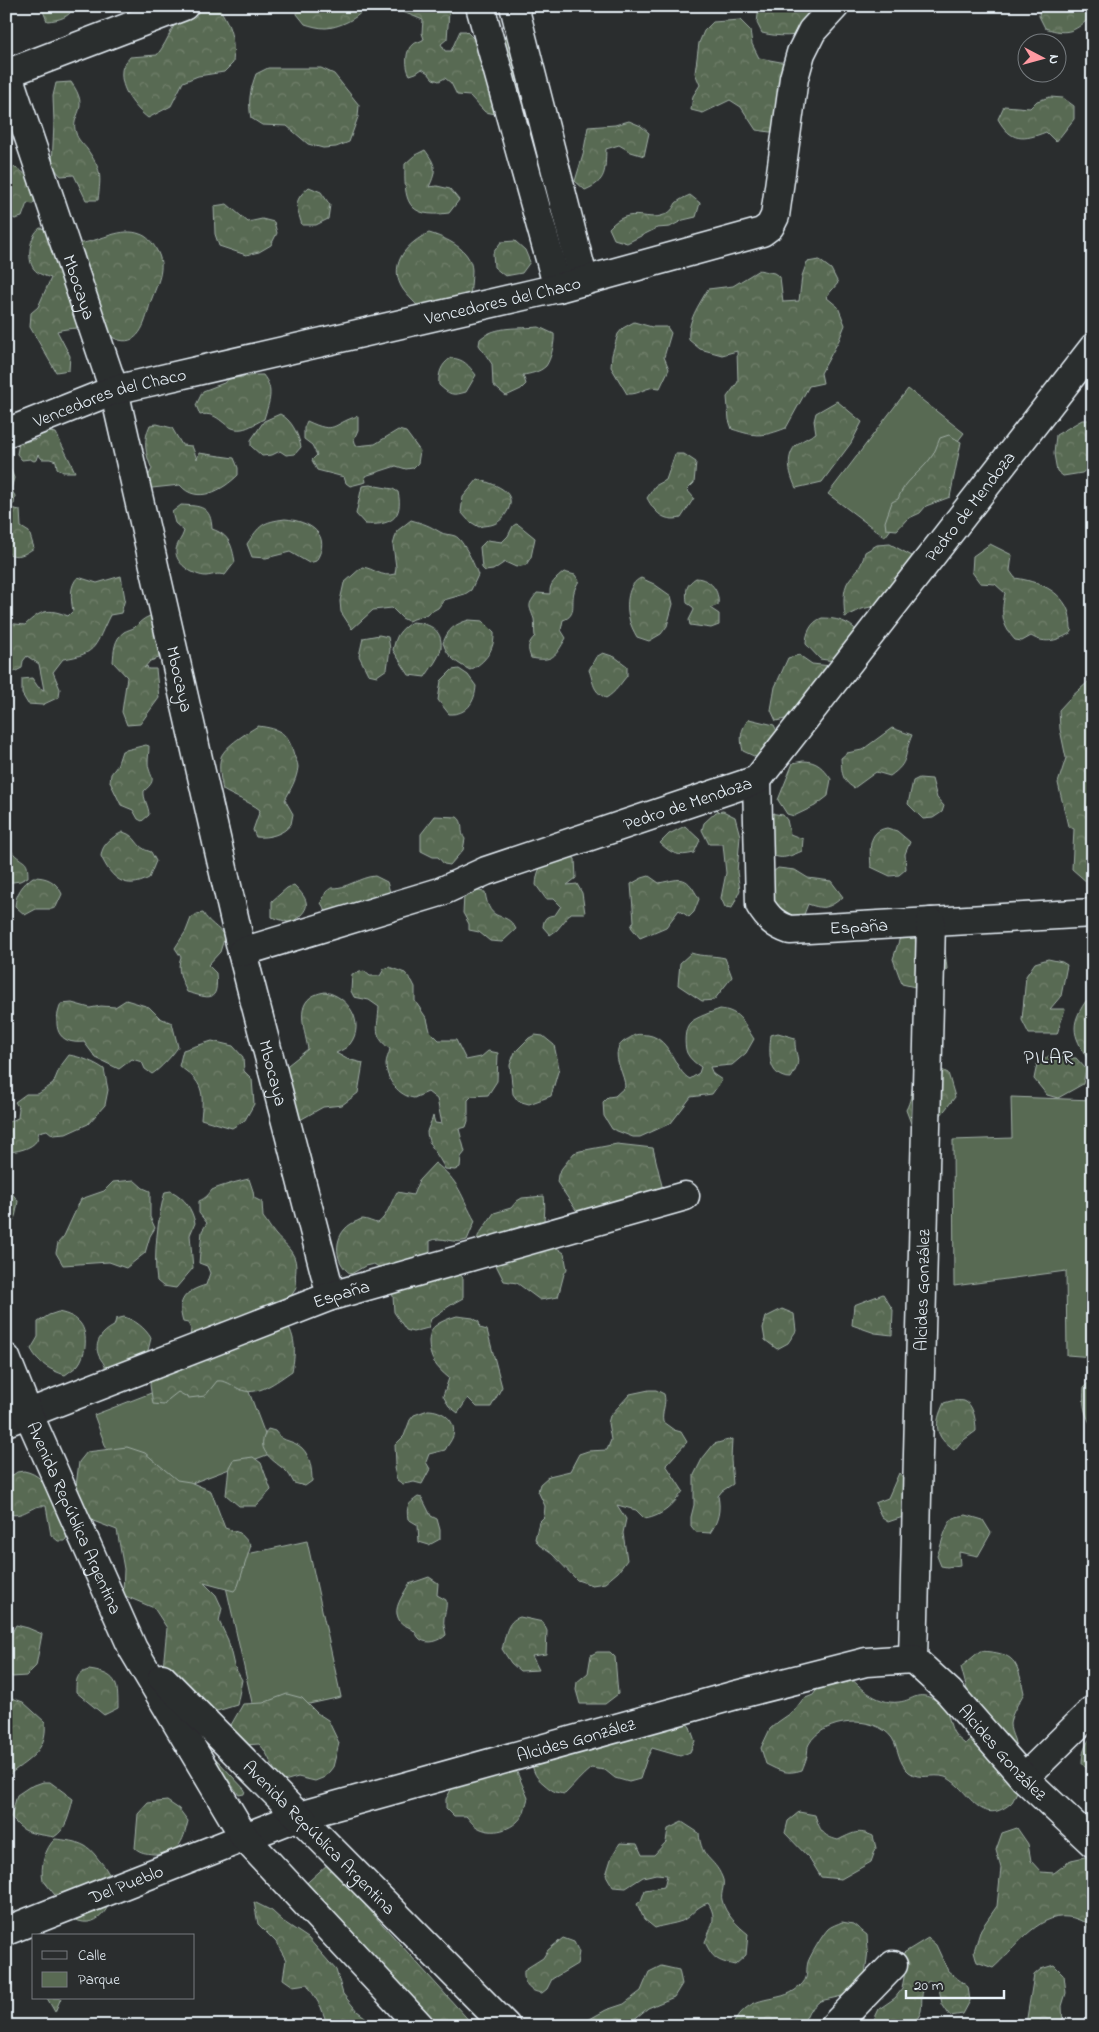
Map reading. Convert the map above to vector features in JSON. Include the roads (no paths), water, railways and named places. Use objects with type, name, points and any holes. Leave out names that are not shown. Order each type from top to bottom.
[{"type":"street","points":[[7,71],[184,6]]},
{"type":"street","points":[[480,6],[558,288]]},
{"type":"street","points":[[514,6],[584,281]]},
{"type":"street","name":"Vencedores del Chaco","points":[[6,432],[114,390],[558,288],[762,232],[770,226],[775,216],[794,78],[801,53],[812,30],[835,6]]},
{"type":"street","name":"Mbocaya","points":[[7,71],[114,390],[242,952],[331,1296]]},
{"type":"street","points":[[516,140],[546,132]]},
{"type":"street","name":"Pedro de Mendoza","points":[[242,952],[440,892],[486,871],[757,780],[1093,348]]},
{"type":"street","name":"España","points":[[757,780],[760,905],[767,917],[777,926],[790,930],[1093,913]]},
{"type":"street","name":"Alcides González","points":[[913,1659],[932,922]]},
{"type":"street","name":"España","points":[[17,1417],[331,1296],[685,1196]]},
{"type":"street","name":"Avenida República Argentina","points":[[6,1358],[17,1417],[133,1648],[246,1838],[420,2026]]},
{"type":"street","name":"Avenida República Argentina","points":[[133,1648],[506,2026]]},
{"type":"street","name":"Alcides González","points":[[246,1838],[299,1816],[736,1695],[866,1662],[913,1659],[950,1692],[1024,1778],[1093,1843]]},
{"type":"street","points":[[1024,1778],[1093,1710]]},
{"type":"street","name":"Del Pueblo","points":[[6,1931],[246,1838]]},
{"type":"street","points":[[834,2026],[893,1965]]},
{"type":"district","name":"PILAR","points":[[1049,1056]]}]
